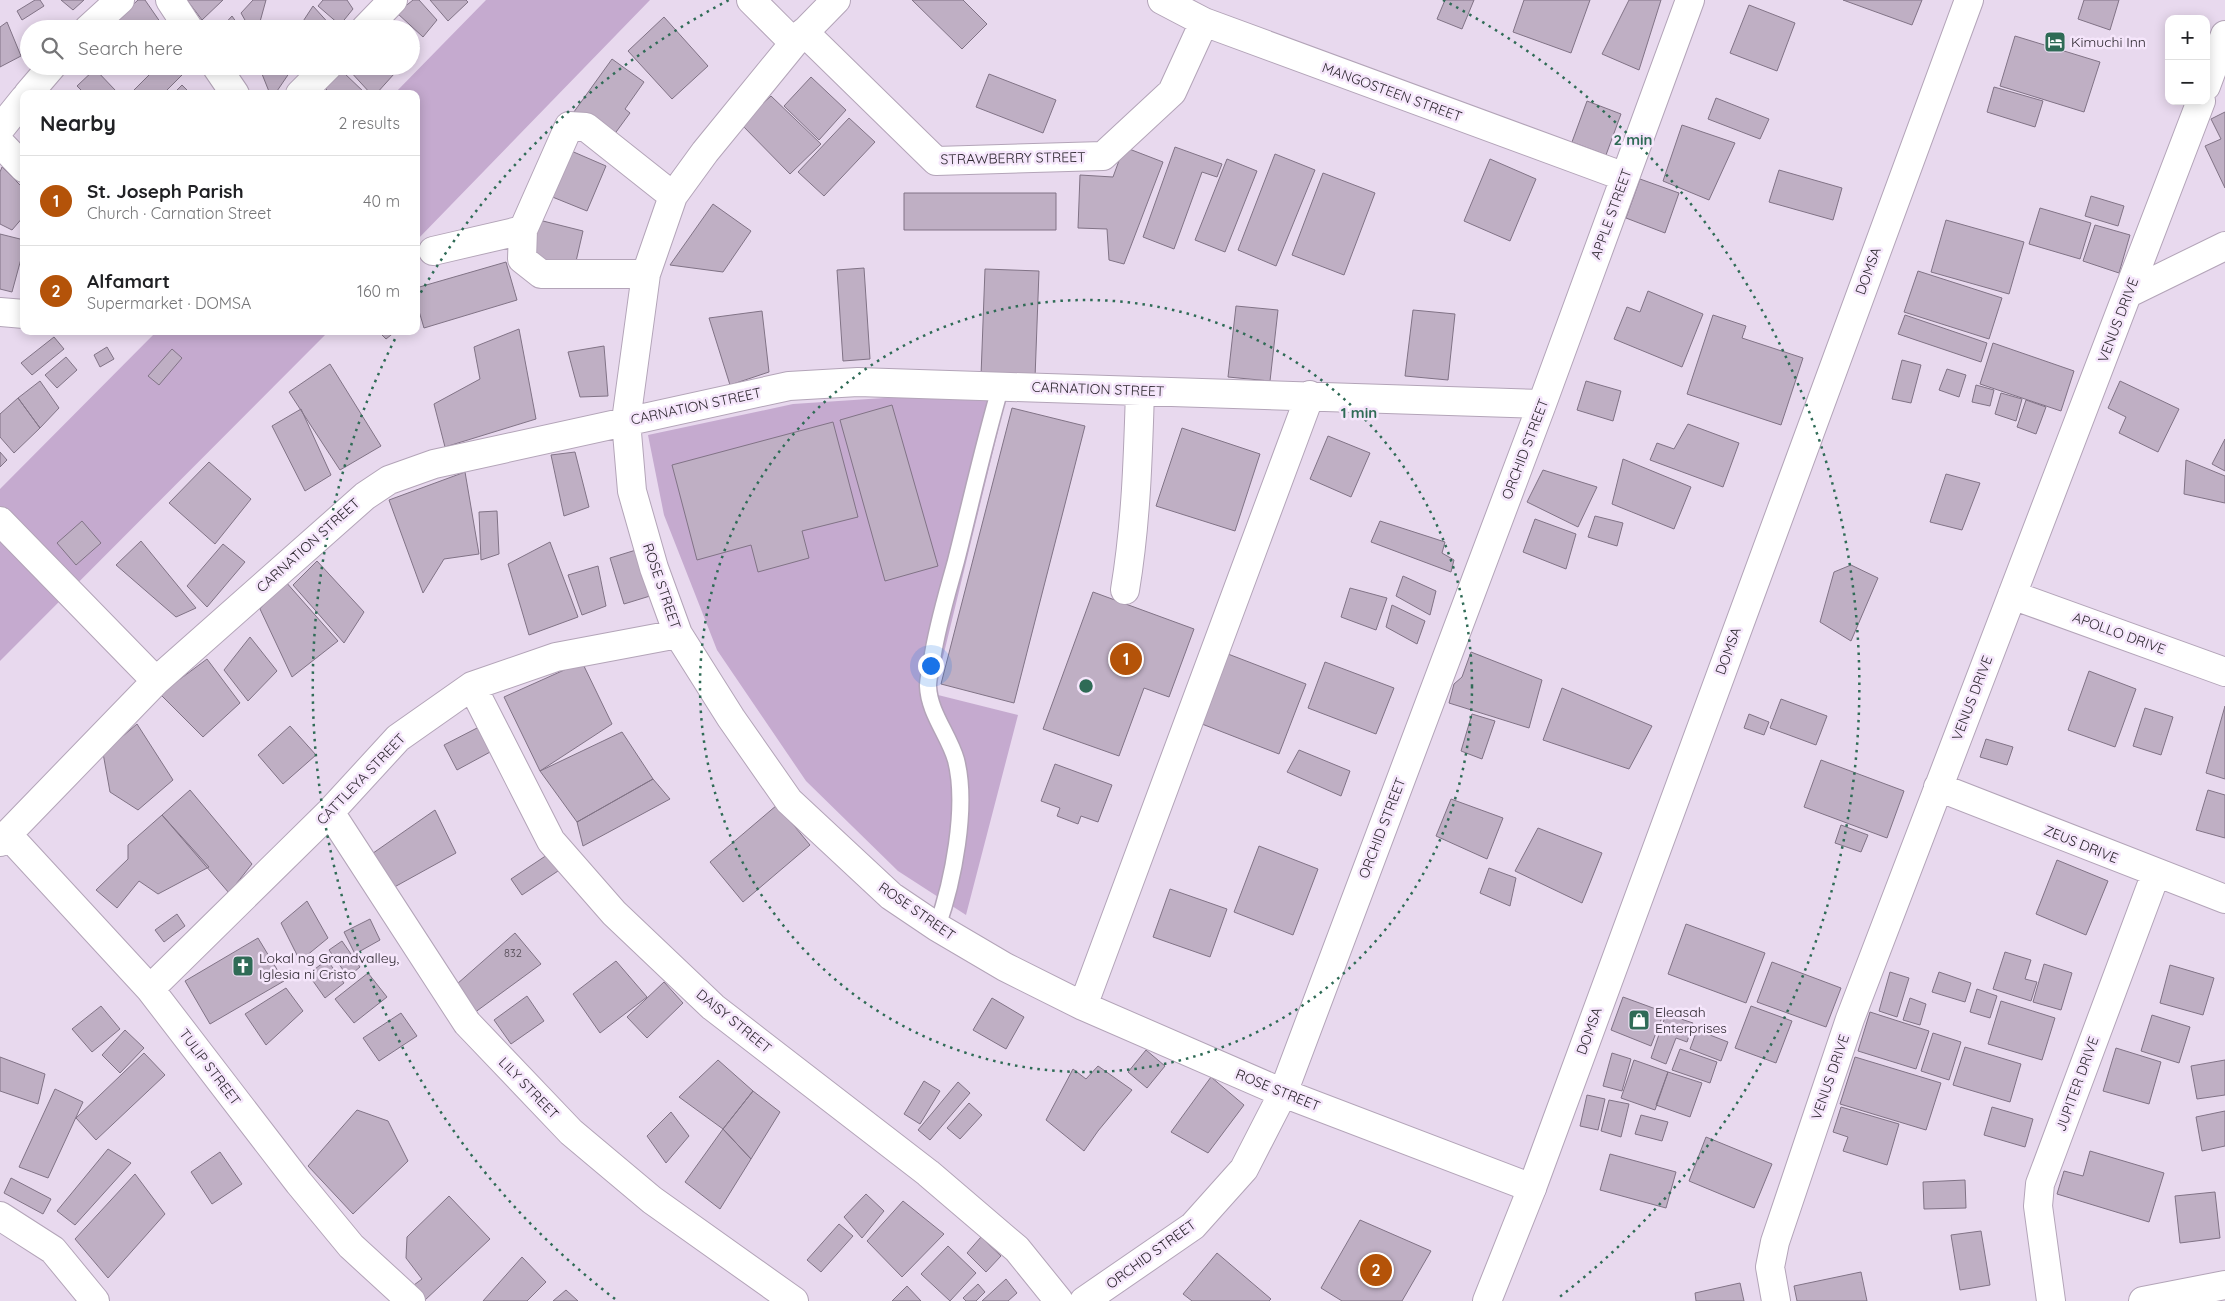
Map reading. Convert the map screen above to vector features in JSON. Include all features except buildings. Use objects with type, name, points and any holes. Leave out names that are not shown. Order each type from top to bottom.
[{"type":"street","points":[[98,20],[120,0]]},
{"type":"street","points":[[170,0],[183,20]]},
{"type":"street","points":[[374,20],[394,0]]},
{"type":"street","name":"STRAWBERRY STREET","points":[[751,0],[799,37],[936,161],[1104,156],[1172,92],[1204,22]]},
{"type":"street","name":"ROSE STREET","points":[[836,0],[799,37],[705,152],[673,196],[646,274],[626,421],[632,491],[654,568],[678,634],[731,718],[788,801],[891,896],[937,927],[1005,967],[1083,1006],[1283,1093],[1532,1188]]},
{"type":"street","name":"MANGOSTEEN STREET","points":[[1162,0],[1204,22],[1625,178]]},
{"type":"street","name":"APPLE STREET","points":[[1584,288],[1690,0]]},
{"type":"street","name":"DOMSA","points":[[1487,1301],[1532,1188],[1968,0]]},
{"type":"street","points":[[2210,75],[2225,35]]},
{"type":"street","points":[[31,90],[44,75]]},
{"type":"street","points":[[222,75],[232,90]]},
{"type":"street","points":[[304,90],[319,75]]},
{"type":"street","points":[[0,129],[20,104]]},
{"type":"street","name":"VENUS DRIVE","points":[[1776,1301],[1770,1266],[1775,1242],[1850,1019],[2200,105]]},
{"type":"street","points":[[646,274],[542,274],[522,259],[523,230],[569,126],[586,127],[673,196]]},
{"type":"street","points":[[0,143],[20,164]]},
{"type":"street","points":[[433,251],[523,230]]},
{"type":"street","points":[[2129,293],[2225,246]]},
{"type":"street","name":"ORCHID STREET","points":[[1084,1301],[1193,1226],[1244,1169],[1283,1093],[1584,288]]},
{"type":"street","points":[[0,312],[20,314]]},
{"type":"street","name":"CARNATION STREET","points":[[4,838],[156,681],[365,496],[389,480],[434,464],[789,386],[858,382],[1001,385],[1542,404]]},
{"type":"street","points":[[1125,590],[1132,548],[1136,501],[1140,391]]},
{"type":"street","points":[[1083,1006],[1310,395]]},
{"type":"street","points":[[0,521],[156,681]]},
{"type":"street","name":"APOLLO DRIVE","points":[[2012,595],[2225,672]]},
{"type":"street","name":"CATTLEYA STREET","points":[[150,990],[330,812],[398,738],[472,686],[556,657],[678,634]]},
{"type":"street","name":"DAISY STREET","points":[[472,686],[551,842],[614,913],[714,1007],[928,1173],[1017,1249],[1059,1301]]},
{"type":"street","name":"ZEUS DRIVE","points":[[1938,787],[2225,899]]},
{"type":"street","name":"LILY STREET","points":[[330,812],[467,1023],[480,1037],[571,1132],[644,1194],[794,1301]]},
{"type":"street","name":"TULIP STREET","points":[[4,838],[150,990],[299,1183],[351,1246],[411,1301]]},
{"type":"street","name":"JUPITER DRIVE","points":[[2051,1301],[2038,1206],[2040,1184],[2156,873]]},
{"type":"street","points":[[0,1216],[53,1250],[95,1301]]},
{"type":"street","points":[[2143,1301],[2225,1285]]},
{"type":"lane","points":[[937,927],[948,896],[957,846],[960,790],[956,760],[945,732],[932,708],[928,686],[936,634],[981,454],[1001,385]]},
{"type":"shaded area","points":[[486,0],[650,0],[420,237],[420,90],[398,90],[413,75],[420,75],[420,67]]},
{"type":"shaded area","points":[[153,335],[325,335],[0,661],[0,489]]},
{"type":"shaded area","points":[[899,397],[1006,398],[934,694],[1018,715],[966,915],[898,871],[806,781],[717,650],[664,515],[648,435],[793,404]]},
{"type":"place","name":"Kimuchi Inn","points":[[2055,42]]},
{"type":"place","name":"St. Joseph Parish","points":[[1126,659]]},
{"type":"place","name":"Lokal ng Grandvalley, Iglesia ni Cristo","points":[[243,966]]},
{"type":"place","name":"Eleasah Enterprises","points":[[1639,1020]]},
{"type":"place","name":"Alfamart","points":[[1376,1270]]}]
